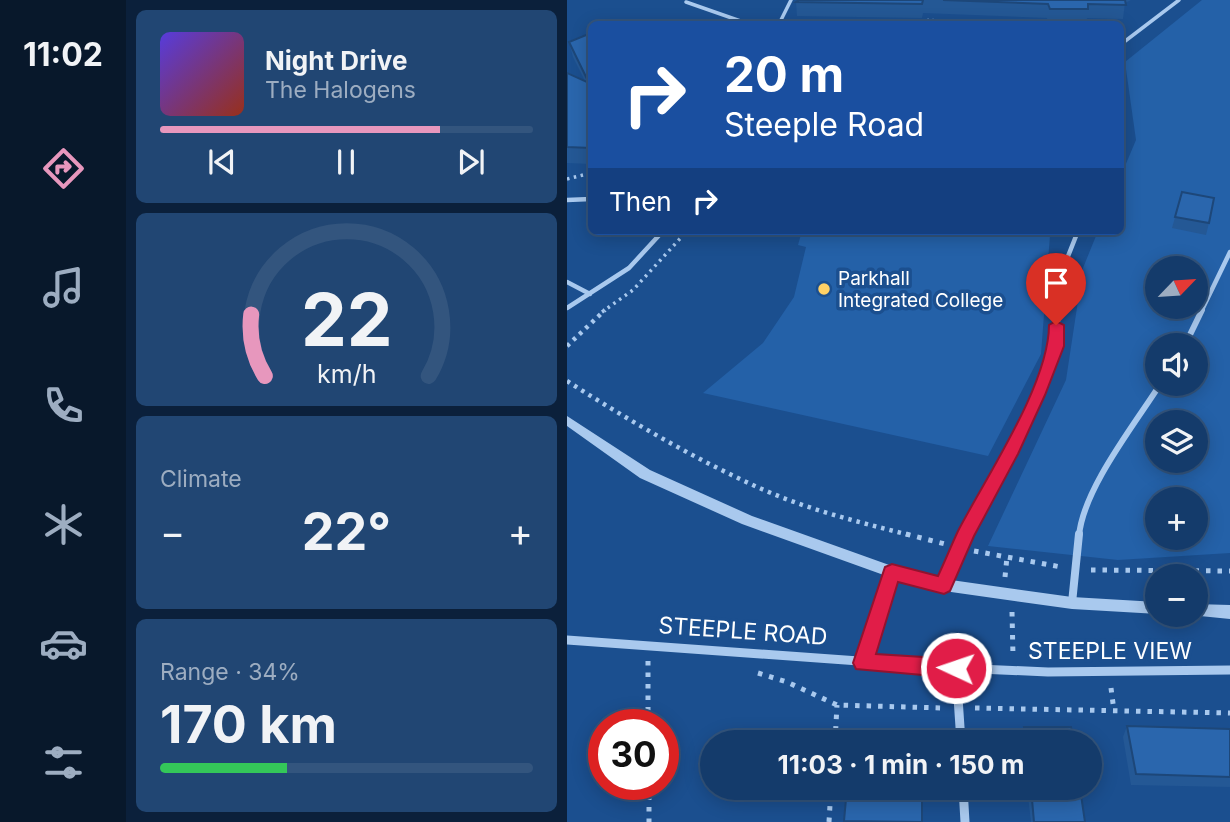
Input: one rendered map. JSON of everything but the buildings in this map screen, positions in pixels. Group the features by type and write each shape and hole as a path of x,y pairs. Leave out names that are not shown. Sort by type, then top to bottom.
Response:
{"street":[{"path":"1191,333 1230,252"},
{"path":"1072,603 1080,521 1089,497 1153,396"},
{"path":"567,419 645,474 747,520 892,572 944,586 1072,603 1145,607"},
{"path":"863,663 892,572"},
{"path":"1208,611 1230,612"},
{"name":"STEEPLE ROAD","path":"567,640 863,663"},
{"name":"STEEPLE VIEW","path":"863,663 1013,671 1230,670"},
{"path":"956,668 960,730"},
{"path":"964,800 965,822"}],"lane":[{"path":"780,21 791,0"},
{"path":"1124,39 1179,0"},
{"path":"686,2 740,21"},
{"path":"567,200 588,199"},
{"path":"567,308 629,268 659,235"},
{"path":"944,586 960,548 1010,454 1057,346 1059,279 1077,235"},
{"path":"567,282 590,294"}],"path":[{"path":"924,21 966,21"},
{"path":"567,179 588,174"},
{"path":"567,346 599,314 633,290 683,235"},
{"path":"567,381 632,422 764,490 826,513 960,548 1075,569 1230,571"},
{"path":"1012,594 1013,671"},
{"path":"648,646 648,709"},
{"path":"1108,671 1114,711"},
{"path":"836,730 838,705"},
{"path":"649,800 649,822"},
{"path":"829,822 830,800"}],"shaded area":[{"path":"1202,0 1230,0 1230,553 1118,560 988,546 1066,380 1083,268 1096,235 1124,235 1124,168 1136,140 1125,62"},
{"path":"801,235 1050,235 1041,354 988,456 703,393 763,343 794,297 806,247 798,245"}],"place":[{"name":"Parkhall Integrated College","path":"824,289"}],"route":[{"path":"956,668 863,663 892,572 944,586 965,535 1010,454 1037,395 1057,346 1056,325"}]}
